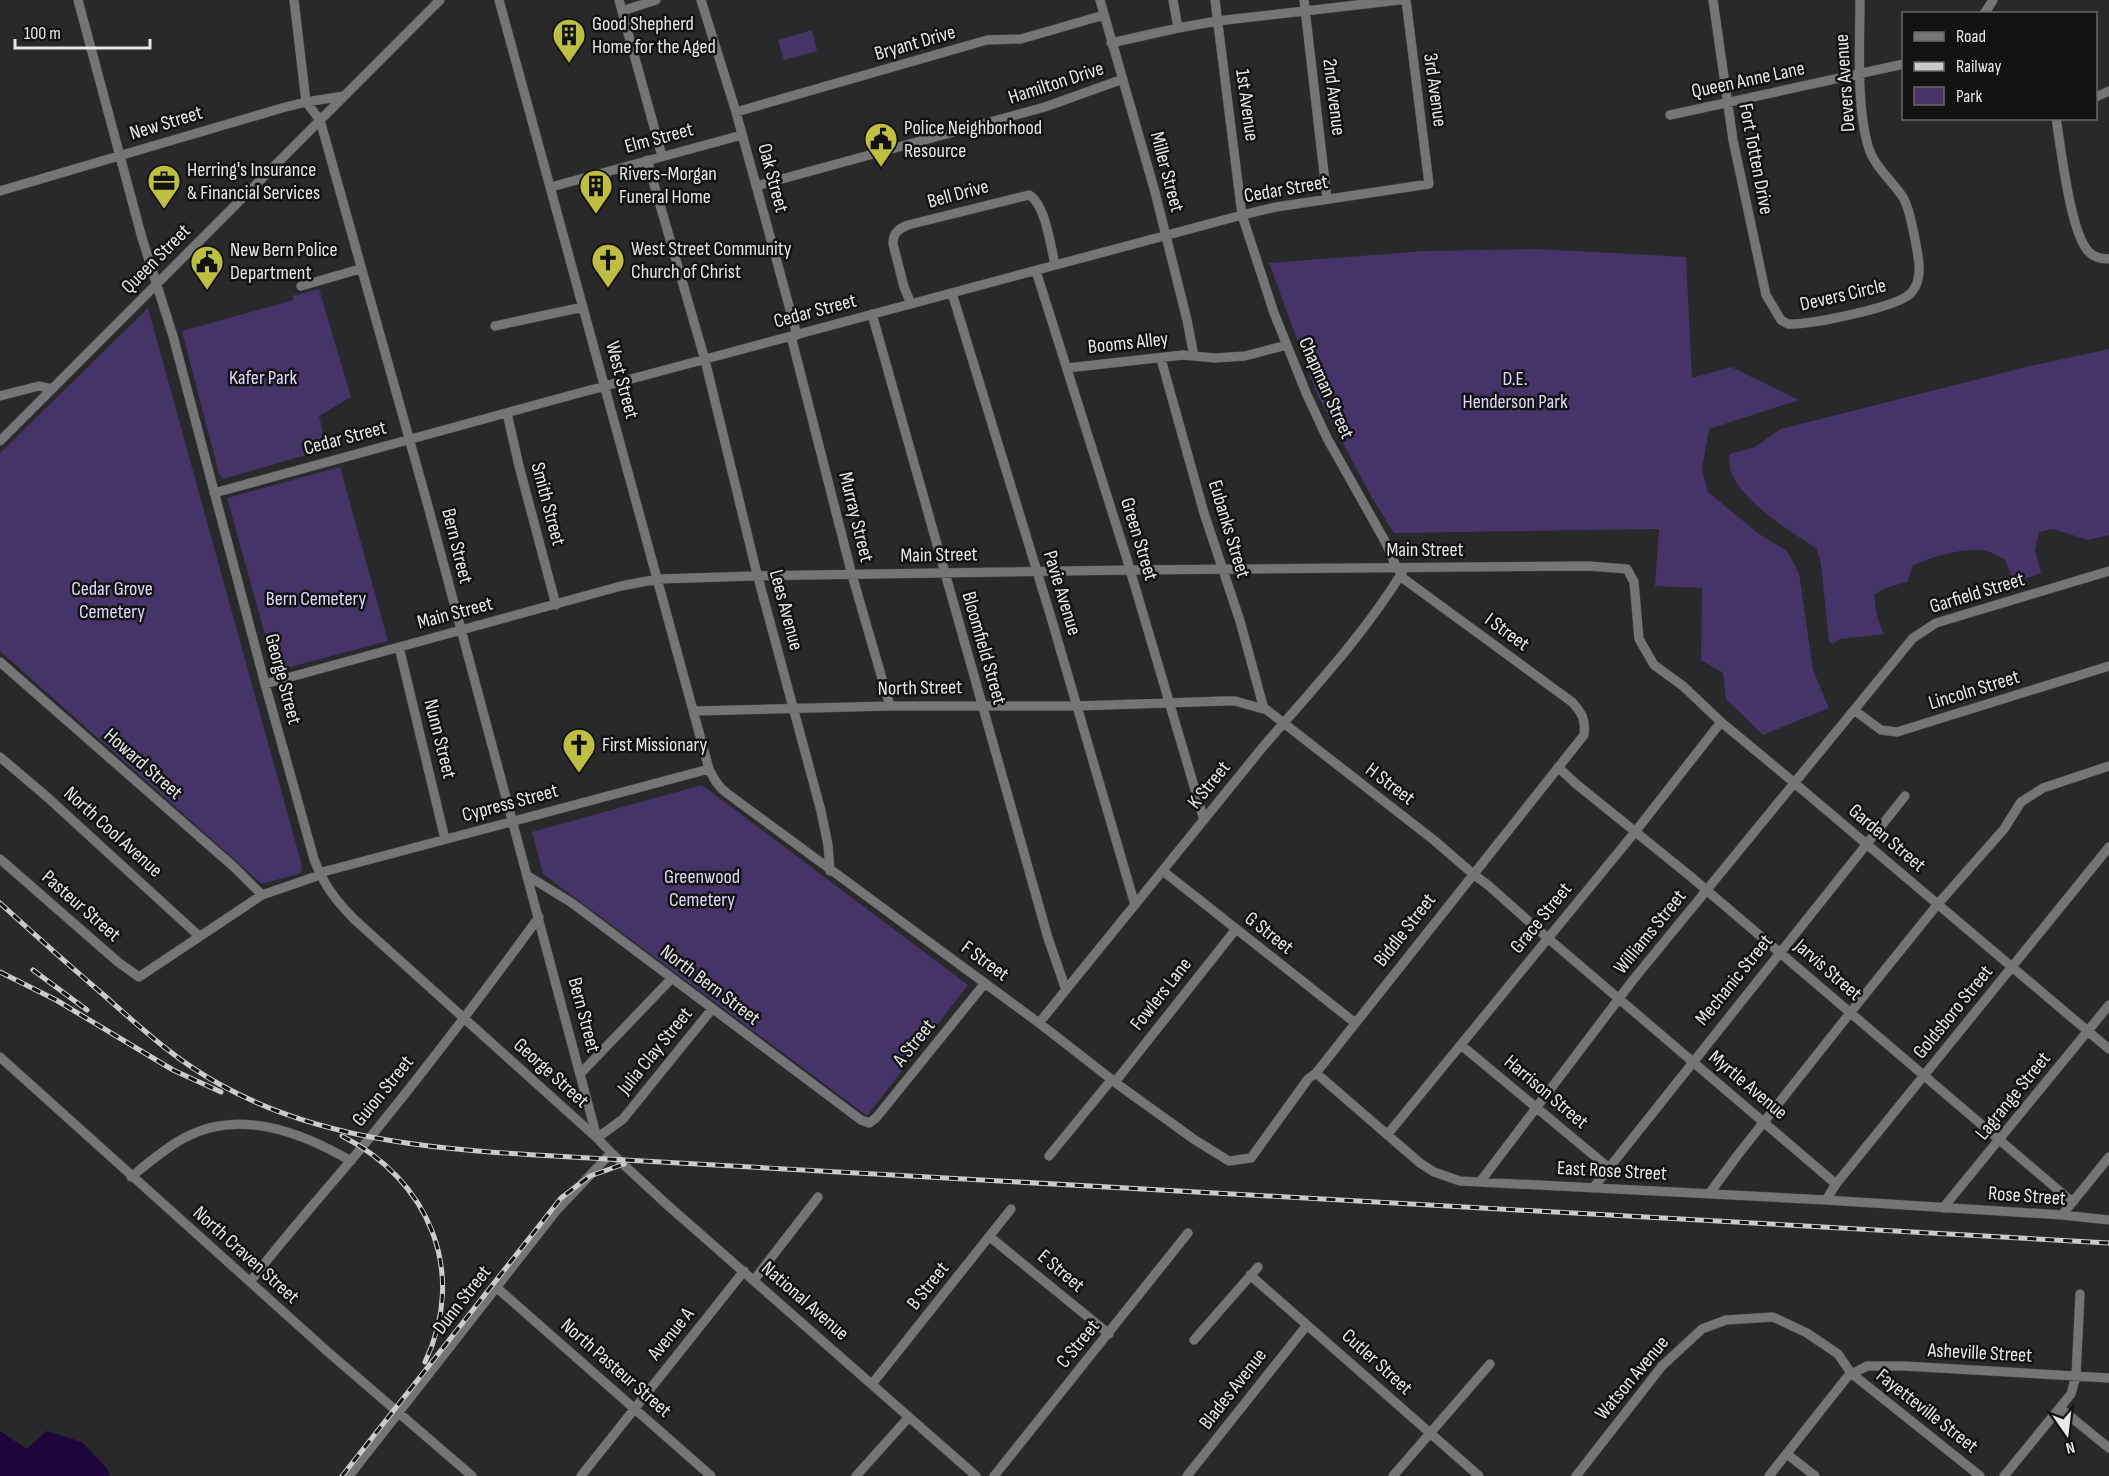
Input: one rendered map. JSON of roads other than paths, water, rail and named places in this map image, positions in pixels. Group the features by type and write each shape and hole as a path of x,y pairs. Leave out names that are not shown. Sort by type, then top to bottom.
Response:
{"street":[{"name":"George Street","path":"78,0 142,238 158,283 265,684 320,874 333,897 344,909 611,1153"},
{"path":"294,0 306,102"},
{"name":"Queen Street","path":"0,441 440,0"},
{"name":"West Street","path":"499,0 709,769"},
{"path":"619,0 662,156"},
{"path":"622,11 656,0"},
{"name":"Oak Street","path":"701,0 736,112 794,335"},
{"name":"Miller Street","path":"1100,0 1166,235 1194,356"},
{"path":"1173,0 1178,28"},
{"name":"1st Avenue","path":"1215,0 1242,215"},
{"name":"2nd Avenue","path":"1304,0 1327,199"},
{"path":"1111,43 1217,21 1400,0"},
{"name":"3rd Avenue","path":"1406,0 1429,184"},
{"name":"Fort Totten Drive","path":"1713,0 1726,102 1766,295 1781,320"},
{"name":"Devers Avenue","path":"1860,0 1862,109 1868,146 1873,159 1905,201 1910,217 1919,265 1918,278 1912,293"},
{"name":"Bryant Drive","path":"736,112 987,40 1021,39 1104,15"},
{"name":"Queen Anne Lane","path":"1670,115 1902,64"},
{"name":"Hamilton Drive","path":"756,186 1045,107 1123,79"},
{"name":"New Street","path":"0,191 306,102 344,96"},
{"name":"Bern Street","path":"306,102 320,120 528,876 597,1138"},
{"path":"2056,120 2076,227 2087,250 2097,257 2109,259"},
{"name":"Elm Street","path":"551,187 742,135"},
{"name":"Lees Avenue","path":"647,160 705,360 758,576 821,812 828,844 830,871"},
{"name":"Cedar Street","path":"214,494 409,439 1242,215 1327,199 1429,184"},
{"name":"Bell Drive","path":"911,304 904,287 893,244 896,232 908,225 1029,195 1037,200 1042,211 1055,265"},
{"name":"Chapman Street","path":"1242,215 1287,345 1327,438 1400,571"},
{"path":"301,286 360,269"},
{"name":"Green Street","path":"1036,271 1130,570 1204,819"},
{"name":"Pavie Avenue","path":"952,293 1135,905"},
{"name":"Devers Circle","path":"1781,320 1794,324 1836,318 1896,302 1912,293"},
{"path":"495,326 583,307"},
{"name":"Bloomfield Street","path":"872,314 1048,938 1066,990"},
{"name":"Murray Street","path":"794,335 852,575 890,706"},
{"name":"Booms Alley","path":"1067,368 1183,355 1215,358 1245,356 1287,345"},
{"name":"Eubanks Street","path":"1161,359 1204,513 1240,621 1264,709"},
{"path":"0,396 39,386 52,389"},
{"name":"Smith Street","path":"507,413 556,605"},
{"name":"Main Street","path":"265,684 621,586 658,579 758,576 1130,570 1400,571 1589,566 1627,569 1634,582 1639,639 1645,652"},
{"name":"K Street","path":"1039,1023 1380,606 1400,571"},
{"name":"I Street","path":"1400,571 1572,702 1580,711 1586,724"},
{"name":"Garfield Street","path":"1854,710 1899,652 1928,627 2109,571"},
{"name":"Nunn Street","path":"399,647 445,839"},
{"name":"Garden Street","path":"1645,652 1653,664 1683,686 1720,722 2109,1049"},
{"name":"Howard Street","path":"0,662 234,867 262,895"},
{"name":"Lincoln Street","path":"1854,710 1881,730 1896,732 2109,666"},
{"name":"North Street","path":"694,711 890,706 1077,706 1235,701 1264,709 1283,724"},
{"name":"Williams Street","path":"1480,1182 1618,999 1854,710"},
{"name":"Grace Street","path":"1387,1135 1635,832 1720,722"},
{"name":"H Street","path":"1283,724 1435,841 1473,874"},
{"name":"Biddle Street","path":"1251,1158 1308,1079 1316,1073 1354,1022 1584,735 1586,724"},
{"name":"North Cool Avenue","path":"0,757 199,936"},
{"name":"Jarvis Street","path":"1558,766 1575,783 1780,952 2070,1200 2074,1201"},
{"path":"1709,1194 1850,1012 2008,822 2021,802 2036,791 2109,766"},
{"name":"Cypress Street","path":"139,978 262,895 320,874 709,769"},
{"name":"F Street","path":"709,769 720,788 1039,1023 1113,1081 1220,1157 1229,1161 1251,1158"},
{"name":"Mechanic Street","path":"1593,1188 1905,796"},
{"name":"Goldsboro Street","path":"1826,1200 1836,1184 2109,847"},
{"name":"Pasteur Street","path":"0,859 139,978"},
{"name":"G Street","path":"1163,871 1354,1022"},
{"name":"Myrtle Avenue","path":"1473,874 1836,1184"},
{"name":"North Bern Street","path":"528,876 572,903 861,1120 869,1123"},
{"name":"Guion Street","path":"250,1282 351,1161 464,1019 539,917"},
{"name":"Fowlers Lane","path":"1113,1081 1236,929"},
{"path":"581,1073 672,978"},
{"name":"A Street","path":"869,1123 876,1118 985,983"},
{"name":"Lagrange Street","path":"1943,1208 2109,1005"},
{"name":"Julia Clay Street","path":"597,1138 623,1119 712,1009"},
{"name":"Harrison Street","path":"1461,1045 1609,1168"},
{"name":"North Craven Street","path":"0,1058 131,1177 472,1476"},
{"name":"East Rose Street","path":"1316,1073 1420,1163 1434,1172 1460,1181 1943,1208"},
{"path":"1049,1156 1113,1081"},
{"path":"131,1177 185,1137 211,1128 236,1124 270,1127 304,1139 351,1161"},
{"name":"National Avenue","path":"611,1153 976,1476"},
{"name":"Dunn Street","path":"349,1476 556,1211 611,1153"},
{"path":"2062,1215 2109,1157"},
{"path":"754,1280 818,1197"},
{"name":"Rose Street","path":"1943,1208 2109,1220"},
{"name":"B Street","path":"872,1384 1011,1209"},
{"name":"C Street","path":"994,1476 1188,1233"},
{"name":"E Street","path":"990,1237 1109,1334"},
{"path":"1194,1340 1258,1267"},
{"name":"Avenue A","path":"581,1476 744,1271"},
{"name":"Cutler Street","path":"1250,1275 1479,1476"},
{"name":"North Pasteur Street","path":"496,1287 711,1476"},
{"path":"2004,1476 2071,1394 2076,1376 2080,1294"},
{"name":"Watson Avenue","path":"1576,1476 1662,1366 1702,1329 1726,1320 1773,1317 1807,1333 1838,1354 1851,1373"},
{"name":"Blades Avenue","path":"1187,1476 1307,1325"},
{"path":"1393,1476 1490,1364"},
{"name":"Asheville Street","path":"1851,1373 1867,1366 1904,1366 2109,1378"},
{"path":"1769,1476 1851,1373"},
{"name":"Fayetteville Street","path":"1851,1373 1980,1476"},
{"path":"2061,1409 2109,1448"},
{"path":"856,1476 909,1417"},
{"path":"1787,1454 1815,1476"}],"railway":[{"path":"0,903 147,1033 205,1076 266,1107 312,1123 360,1135 409,1143 558,1156 2109,1243"},
{"path":"33,970 87,1010"},
{"path":"0,972 56,1000 173,1070 221,1092"},
{"path":"342,1136 372,1155 398,1177 418,1203 432,1232 441,1263 442,1295 437,1328 425,1362"},
{"path":"342,1476 561,1198 590,1176 624,1164"}],"place":[{"name":"Good Shepherd Home for the Aged","path":"569,64"},
{"name":"Police Neighborhood Resource","path":"881,168"},
{"name":"Herring's Insurance & Financial Services","path":"164,210"},
{"name":"Rivers-Morgan Funeral Home","path":"596,215"},
{"name":"West Street Community Church of Christ","path":"608,289"},
{"name":"New Bern Police Department","path":"207,291"},
{"name":"First Missionary","path":"579,774"}],"park label":[{"name":"Kafer Park","path":"263,378"},
{"name":"D.E. Henderson Park","path":"1515,390"},
{"name":"Bern Cemetery","path":"316,599"},
{"name":"Cedar Grove Cemetery","path":"112,600"},
{"name":"Greenwood Cemetery","path":"702,888"}]}
